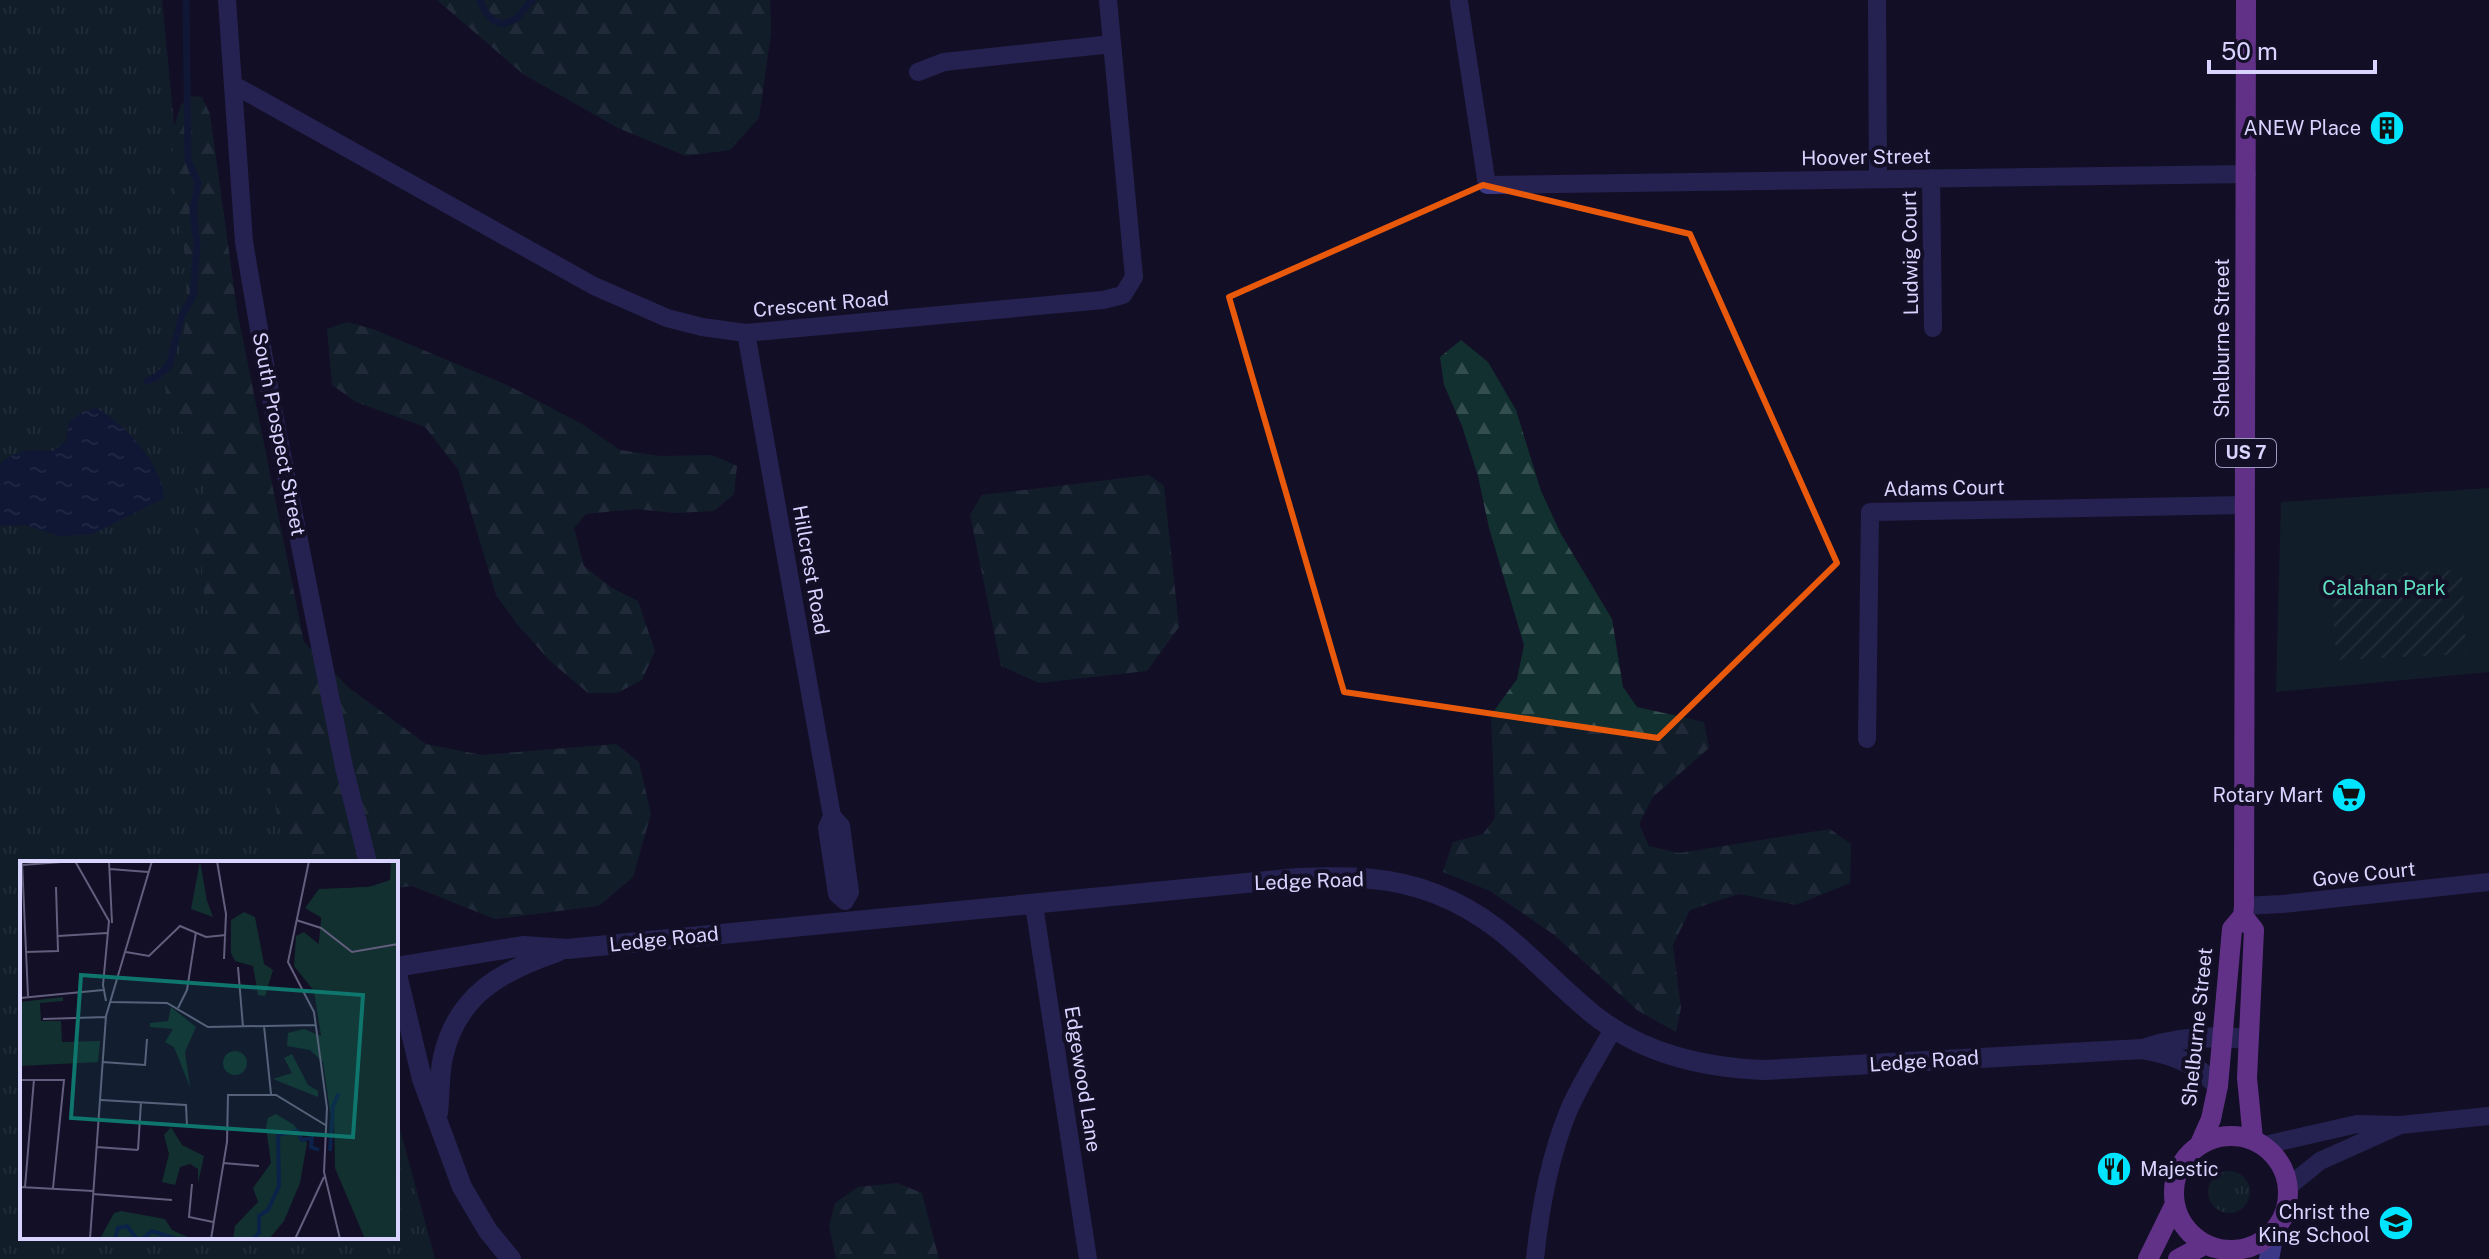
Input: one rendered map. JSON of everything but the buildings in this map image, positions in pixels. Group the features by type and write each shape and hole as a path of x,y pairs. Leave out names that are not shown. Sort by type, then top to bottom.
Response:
{"main road":[{"name":"Shelburne Street","path":"2246,0 2244,911 2254,930 2247,1078 2259,1142 2282,1164 2288,1187"},
{"name":"Shelburne Street","path":"2148,1259 2175,1204 2175,1177 2180,1164 2199,1146 2211,1119 2218,1086 2232,929 2244,911"},
{"path":"2199,1146 2224,1136 2259,1142"},
{"path":"2269,1259 2274,1233 2287,1206 2288,1187"},
{"path":"2175,1204 2185,1226 2194,1236 2221,1251"},
{"path":"2178,1259 2251,1247 2274,1233"}],"street":[{"name":"South Prospect Street","path":"227,0 244,242 271,399 344,767 368,861"},
{"name":"Crescent Road","path":"234,85 594,286 667,318 702,327 746,333 1103,300 1123,295 1134,277 1108,0"},
{"path":"1877,0 1878,178"},
{"name":"Hoover Street","path":"1459,2 1487,185 2247,174"},
{"path":"918,72 944,62 1112,44"},
{"name":"Ludwig Court","path":"1931,178 1933,328"},
{"name":"Hillcrest Road","path":"746,333 832,816 841,826 850,892 846,911"},
{"name":"Adams Court","path":"1867,739 1870,512 2246,505"},
{"name":"Ledge Road","path":"438,1117 443,1056 461,1013 490,981 528,962 567,949 846,911 1034,905 1298,878 1341,877 1392,881 1437,894 1482,917 1514,940 1613,1029 1684,1060 1741,1069 1794,1069 2142,1049 2185,1060 2218,1086"},
{"name":"Gove Court","path":"2244,911 2282,904 2489,882"},
{"name":"Edgewood Lane","path":"1034,905 1088,1259"},
{"name":"Ledge Road","path":"398,969 523,946 567,949"},
{"path":"398,977 422,1079 462,1187 488,1231 511,1259"},
{"path":"1535,1259 1543,1196 1555,1147 1577,1093 1613,1029"},
{"name":"Ledge Road","path":"2142,1049 2170,1040 2221,1036 2247,1039"},
{"path":"2259,1142 2357,1124 2400,1125 2489,1116"},
{"path":"2288,1187 2320,1161 2400,1125"}],"highlighted area":[{"path":"1483,185 1690,234 1837,563 1658,738 1344,692 1229,297"}],"green space":[{"path":"0,0 162,0 178,164 329,861 20,861 20,1239 398,1239 398,1121 435,1259 0,1259"},
{"path":"437,0 770,0 771,33 759,118 730,150 686,156 618,128 523,74"},
{"path":"190,96 202,97 210,114 237,310 304,642 349,688 426,744 482,755 616,744 639,762 651,814 633,877 599,906 495,919 412,886 398,888 398,861 292,861 283,844 270,778 273,741 227,668 205,604 200,545 204,478 191,447 169,411 165,387 181,347 187,314 186,263 174,179 172,133 181,105"},
{"path":"347,322 373,329 507,385 582,424 620,450 660,456 712,455 737,466 734,494 714,511 675,513 635,509 586,514 574,528 584,566 612,588 638,601 655,651 642,680 617,693 588,693 550,661 518,625 496,595 458,469 425,427 356,402 332,385 327,329"},
{"path":"1461,340 1488,362 1516,410 1541,491 1561,534 1612,619 1623,687 1637,707 1704,722 1709,748 1653,797 1639,824 1649,846 1679,853 1830,829 1851,844 1850,883 1796,905 1739,894 1690,910 1673,945 1681,1008 1676,1032 1637,1010 1553,934 1490,891 1443,872 1453,842 1483,834 1495,818 1491,715 1517,679 1524,645 1489,528 1478,476 1462,426 1444,385 1440,357"},
{"path":"1149,475 1164,486 1179,627 1147,671 1039,683 1001,666 970,515 982,495"},
{"name":"Calahan Park","path":"2489,488 2489,672 2276,692 2281,502"},
{"path":"2462,570 2466,654 2336,660 2332,576"},
{"path":"2229,1171 2244,1177 2250,1192 2244,1207 2229,1213 2214,1207 2208,1192 2214,1177"},
{"path":"897,1183 922,1193 939,1259 836,1259 829,1226 835,1203 858,1187"}],"water":[{"path":"96,408 119,424 140,446 157,472 164,498 93,534 60,536 25,525 0,526 0,464 18,453 53,451 66,441 69,422 82,412"}],"waterway":[{"path":"147,381 169,366 182,315 193,296 197,244 193,210 198,183 188,160 186,0"},
{"path":"480,0 488,16 503,24 516,19 532,0"}],"place":[{"name":"ANEW Place","path":"2387,128"},
{"name":"Rotary Mart","path":"2349,795"},
{"name":"Majestic","path":"2114,1169"},
{"name":"Christ the King School","path":"2396,1223"}]}
